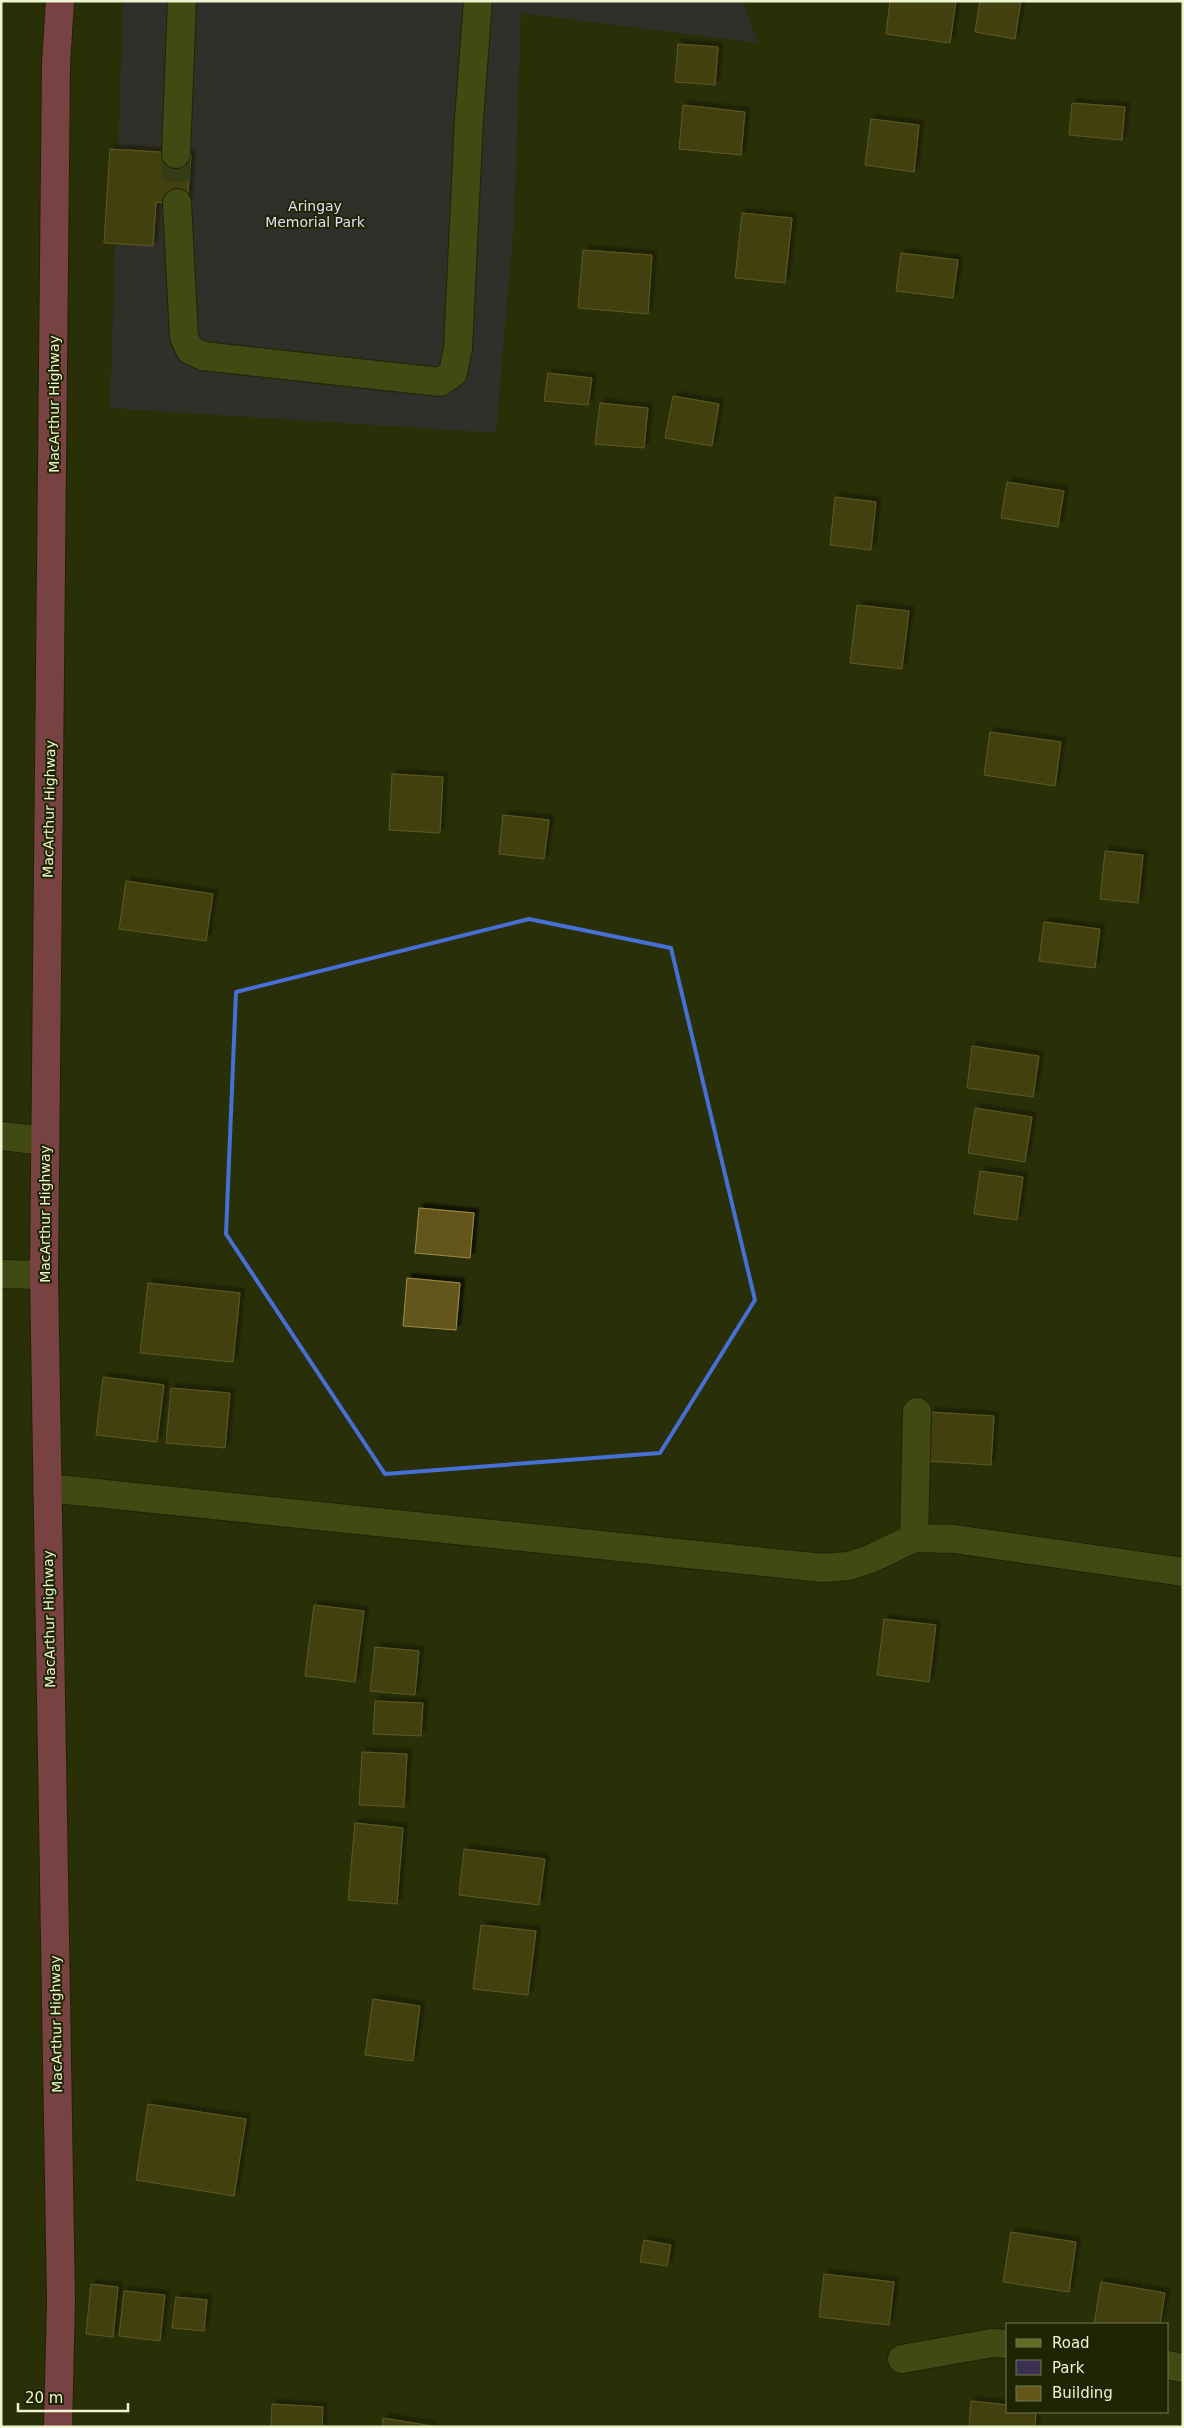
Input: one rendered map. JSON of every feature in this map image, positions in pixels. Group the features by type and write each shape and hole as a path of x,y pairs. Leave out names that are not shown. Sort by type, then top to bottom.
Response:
{"highway":[{"name":"MacArthur Highway","path":"58,2427 61,2301 44,1275 56,64 60,1"}],"street":[{"path":"176,154 182,1"},
{"path":"177,203 184,337 190,350 203,356 440,382 453,373 458,348 468,119 478,1"},
{"path":"1,1136 45,1141"},
{"path":"1,1274 44,1275"},
{"path":"914,1538 917,1412"},
{"path":"47,1488 823,1568 848,1566 914,1538 954,1539 1183,1572"},
{"path":"902,2358 992,2342 1006,2344"},
{"path":"1169,2365 1183,2368"}],"highlighted area":[{"path":"529,919 671,948 755,1300 660,1453 385,1474 226,1234 236,992"}],"green space":[{"name":"Aringay Memorial Park","path":"123,1 742,1 758,43 521,13 514,222 496,433 110,408"}],"building":[{"path":"890,1 956,1 950,43 886,34"},
{"path":"980,1 1021,1 1015,39 975,32"},
{"path":"678,44 718,47 715,85 675,82"},
{"path":"1072,103 1125,107 1122,140 1069,135"},
{"path":"683,105 745,112 741,155 679,149"},
{"path":"871,119 919,125 914,172 865,165"},
{"path":"110,149 191,154 187,204 156,202 153,246 104,243"},
{"path":"742,213 792,218 785,283 735,278"},
{"path":"583,250 652,255 648,314 578,308"},
{"path":"901,253 958,260 953,298 896,291"},
{"path":"548,373 592,378 588,405 544,401"},
{"path":"673,396 719,404 712,446 665,438"},
{"path":"600,403 648,408 644,448 595,444"},
{"path":"1007,482 1064,491 1058,527 1001,518"},
{"path":"835,497 876,502 871,550 830,545"},
{"path":"857,605 909,611 902,669 850,663"},
{"path":"990,732 1061,742 1055,786 984,775"},
{"path":"392,774 443,777 440,833 389,830"},
{"path":"503,815 549,820 544,859 499,854"},
{"path":"1105,851 1143,855 1138,903 1100,899"},
{"path":"126,881 213,894 206,941 119,929"},
{"path":"1044,922 1100,929 1095,968 1039,961"},
{"path":"972,1046 1039,1056 1033,1097 967,1088"},
{"path":"975,1108 1032,1117 1025,1162 968,1153"},
{"path":"980,1171 1023,1177 1017,1220 974,1214"},
{"path":"419,1208 474,1213 470,1258 415,1253"},
{"path":"407,1278 460,1283 456,1330 403,1326"},
{"path":"148,1283 240,1293 233,1362 140,1353"},
{"path":"103,1377 164,1385 157,1442 96,1435"},
{"path":"171,1388 230,1393 225,1448 166,1443"},
{"path":"930,1412 994,1416 991,1465 927,1461"},
{"path":"314,1605 364,1611 355,1682 305,1676"},
{"path":"884,1619 936,1625 929,1682 877,1675"},
{"path":"375,1647 419,1651 415,1695 370,1691"},
{"path":"375,1701 423,1703 421,1736 373,1734"},
{"path":"362,1752 407,1754 404,1807 359,1805"},
{"path":"355,1823 403,1828 397,1904 348,1900"},
{"path":"464,1849 545,1859 539,1905 459,1895"},
{"path":"481,1925 536,1931 528,1995 473,1989"},
{"path":"373,1999 420,2006 413,2061 365,2055"},
{"path":"148,2104 246,2119 234,2196 136,2180"},
{"path":"1011,2232 1076,2242 1069,2292 1003,2282"},
{"path":"644,2240 671,2245 667,2266 640,2262"},
{"path":"824,2274 894,2282 889,2325 819,2317"},
{"path":"1101,2282 1165,2293 1160,2323 1094,2323"},
{"path":"91,2284 118,2287 113,2337 86,2334"},
{"path":"124,2291 165,2295 160,2341 119,2336"},
{"path":"176,2297 207,2300 204,2331 172,2328"},
{"path":"971,2401 1006,2405 1006,2413 1036,2413 1035,2427 969,2427"},
{"path":"272,2404 323,2407 322,2427 271,2427"},
{"path":"383,2418 432,2426 432,2427 382,2427"}],"tunnel":[{"path":"176,154 177,203"}]}
